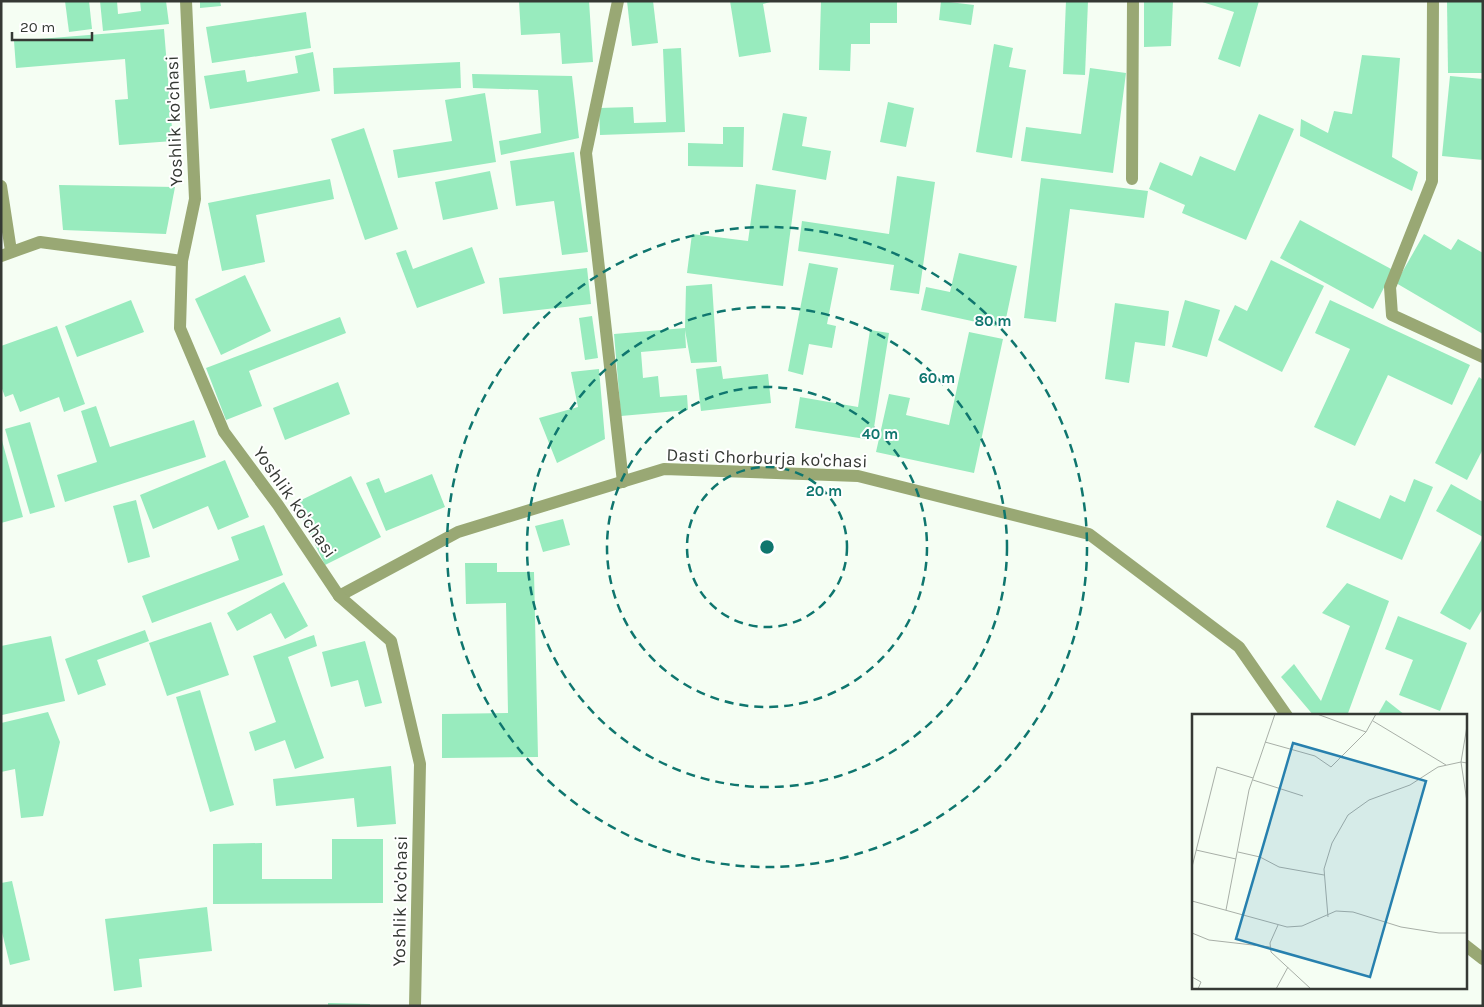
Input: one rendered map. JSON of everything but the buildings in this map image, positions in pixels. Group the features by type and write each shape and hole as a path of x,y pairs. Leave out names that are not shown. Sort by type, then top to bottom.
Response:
{"street":[{"name":"Yoshlik ko'chasi","path":"186,1 195,199 182,261 180,328 224,432 278,505 339,596 391,641 420,764 415,1006"},
{"path":"618,1 586,153 623,482"},
{"path":"1132,179 1133,1"},
{"path":"1434,1 1432,181 1390,287 1392,315 1483,357"},
{"path":"1,186 6,254 40,242 182,261"},
{"name":"Dasti Chorburja ko'chasi","path":"339,596 458,532 664,469 858,476 1089,534 1239,647 1286,714"},
{"path":"1466,946 1483,959"}]}
